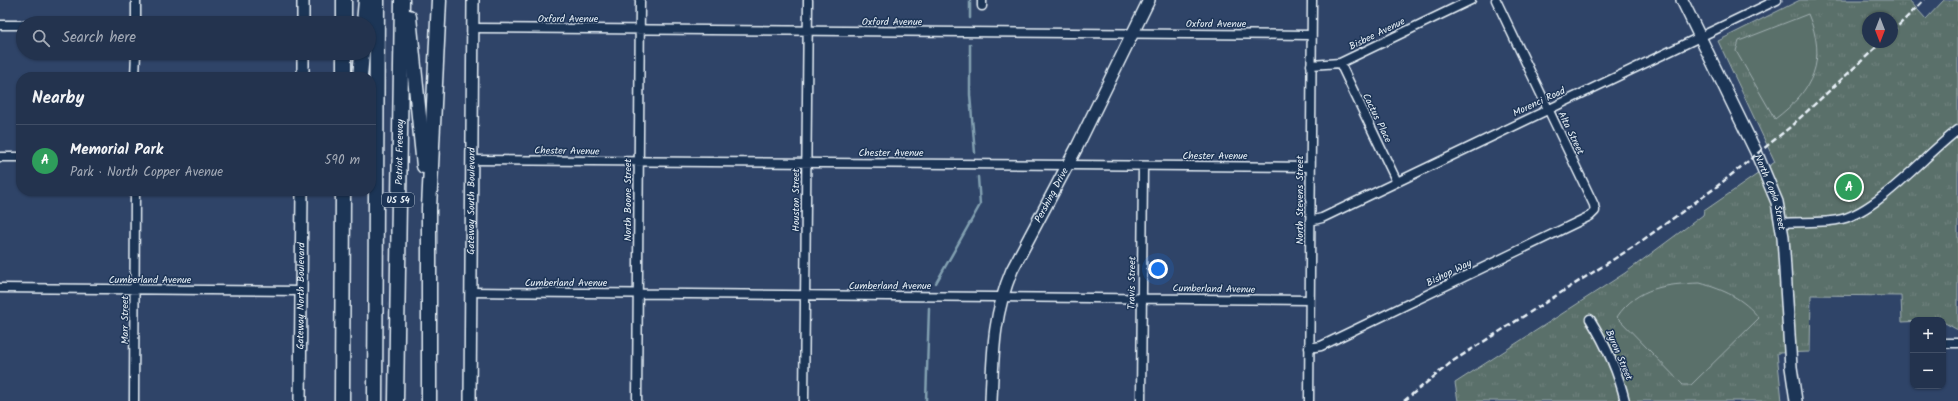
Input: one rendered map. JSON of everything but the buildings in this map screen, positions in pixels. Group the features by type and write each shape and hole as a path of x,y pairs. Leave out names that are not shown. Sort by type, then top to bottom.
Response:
{"highway":[{"path":"344,0 344,16"},
{"path":"365,16 366,0"},
{"name":"US 54","path":"375,401 377,0"},
{"name":"Patriot Freeway","path":"396,401 402,0"},
{"path":"405,0 408,8 430,208"},
{"path":"433,0 433,112"},
{"path":"429,401 430,208 439,0"},
{"path":"344,60 344,72"},
{"path":"360,72 361,60"},
{"path":"342,401 343,196"},
{"path":"342,222 349,210 350,196"}],"main road":[{"path":"303,0 303,16"},
{"name":"Gateway South Boulevard","path":"470,401 473,0"},
{"name":"Pershing Drive","path":"991,401 994,330 1001,297 1012,270 1068,165 1149,0"},
{"name":"North Copia Street","path":"1682,0 1771,184 1777,202 1781,223 1791,367 1796,401"},
{"path":"303,60 303,72"},
{"name":"Gateway North Boulevard","path":"300,401 302,196"}],"street":[{"path":"136,0 136,16"},
{"name":"North Boone Street","path":"637,401 640,0"},
{"name":"Houston Street","path":"804,401 808,0"},
{"name":"North Stevens Street","path":"1309,401 1312,0"},
{"name":"Bisbee Avenue","path":"1311,65 1340,63 1471,0"},
{"name":"Alta Street","path":"1496,0 1578,170 1594,205 1595,211"},
{"name":"Morenci Road","path":"1310,221 1322,218 1777,0"},
{"path":"0,25 16,25"},
{"name":"Oxford Avenue","path":"473,28 1311,35"},
{"path":"135,72 136,60"},
{"name":"Cactus Place","path":"1340,63 1397,182"},
{"path":"1781,223 1832,221 1848,217 1872,203 1958,130"},
{"path":"0,157 16,157"},
{"name":"Chester Avenue","path":"471,160 1310,167"},
{"name":"Travis Street","path":"1141,401 1143,166"},
{"name":"Marr Street","path":"134,401 135,196"},
{"name":"Bishop Way","path":"1309,348 1321,346 1590,216 1595,211"},
{"name":"Cumberland Avenue","path":"0,288 301,291"},
{"name":"Cumberland Avenue","path":"470,292 1309,300"},
{"name":"Byron Street","path":"1590,319 1602,339 1614,366 1625,401"},
{"path":"1946,343 1958,343"}],"green space":[{"path":"1800,0 1909,0 1926,19 1944,0 1958,0 1958,330 1946,324 1946,317 1910,317 1910,322 1902,322 1901,296 1811,295 1810,352 1777,353 1782,401 1458,401 1455,383 1625,273 1703,215 1704,211 1775,162 1718,41"},
{"path":"1808,14 1817,46 1813,73 1799,97 1775,119 1736,51 1739,41"},
{"path":"1700,283 1725,292 1740,300 1759,318 1691,385 1683,385 1617,317 1625,307 1643,293 1665,286"}],"waterway":[{"path":"970,0 970,18"},
{"path":"970,44 970,95 975,153"},
{"path":"936,283 980,205 978,177"},
{"path":"926,401 929,308"}],"railway":[{"path":"1898,26 1924,0"},
{"path":"1404,401 1453,361 1633,247 1715,188 1789,128 1876,48"}],"place":[{"name":"Memorial Park","path":"1849,187"}]}
